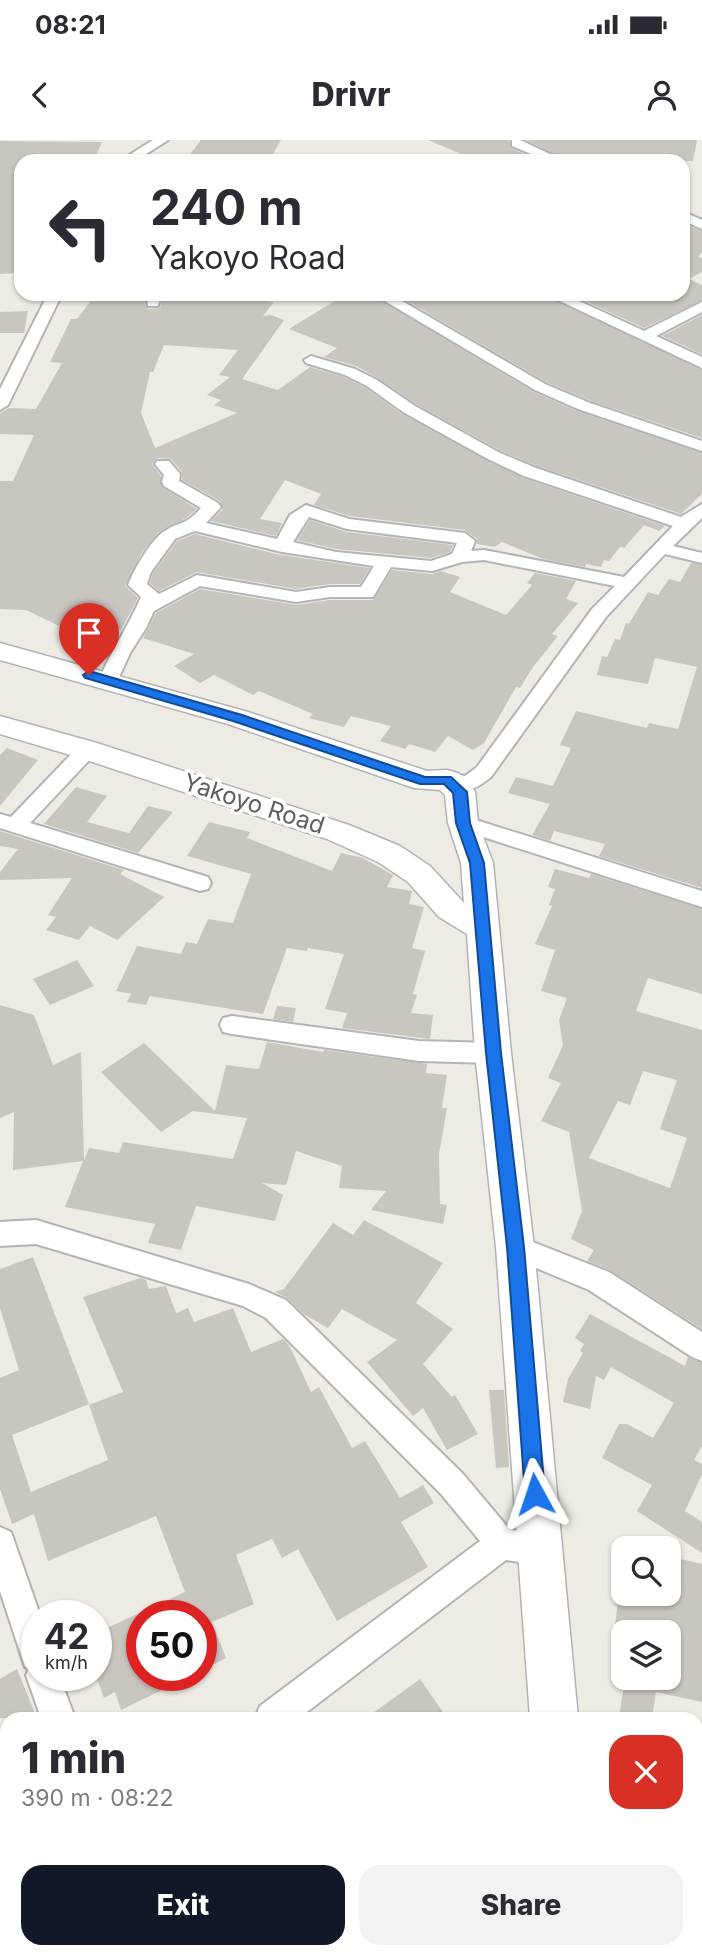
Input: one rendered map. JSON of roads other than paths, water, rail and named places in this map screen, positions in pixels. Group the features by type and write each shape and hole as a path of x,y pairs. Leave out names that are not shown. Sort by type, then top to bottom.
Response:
{"main road":[{"path":"0,651 250,722 425,781 447,780 460,792 463,823 477,863 515,1247 521,1546 553,1712"},
{"name":"Yakoyo Road","path":"0,726 87,750 338,832 389,854 419,874 450,909 483,929"}],"street":[{"path":"130,154 162,140"},
{"path":"516,143 542,154"},
{"path":"0,405 52,301"},
{"path":"392,301 540,387 584,407 702,446"},
{"path":"568,301 702,363"},
{"path":"645,336 702,306"},
{"path":"310,360 349,372 372,383 439,427 494,456 684,524"},
{"path":"109,680 120,653 137,628 151,596 137,584 142,572 169,536 194,526 212,507 185,494 170,482 172,474 163,464"},
{"path":"447,780 469,783 484,772 599,613 684,524 702,509"},
{"path":"282,547 296,519 306,510 346,524 459,537 466,541 460,557"},
{"path":"194,526 337,557 432,566 460,557 484,555 628,583"},
{"path":"662,548 702,558"},
{"path":"144,610 197,580 296,597 330,592 367,593 386,561"},
{"path":"7,824 87,750"},
{"path":"463,823 702,899"},
{"path":"7,824 200,883"},
{"path":"232,1025 419,1051 494,1053"},
{"path":"0,1234 36,1232 249,1296 276,1309 452,1485 521,1546 281,1712"},
{"path":"515,1247 599,1281 702,1349"},
{"path":"0,1543 21,1607"},
{"path":"49,1691 56,1712"}]}
